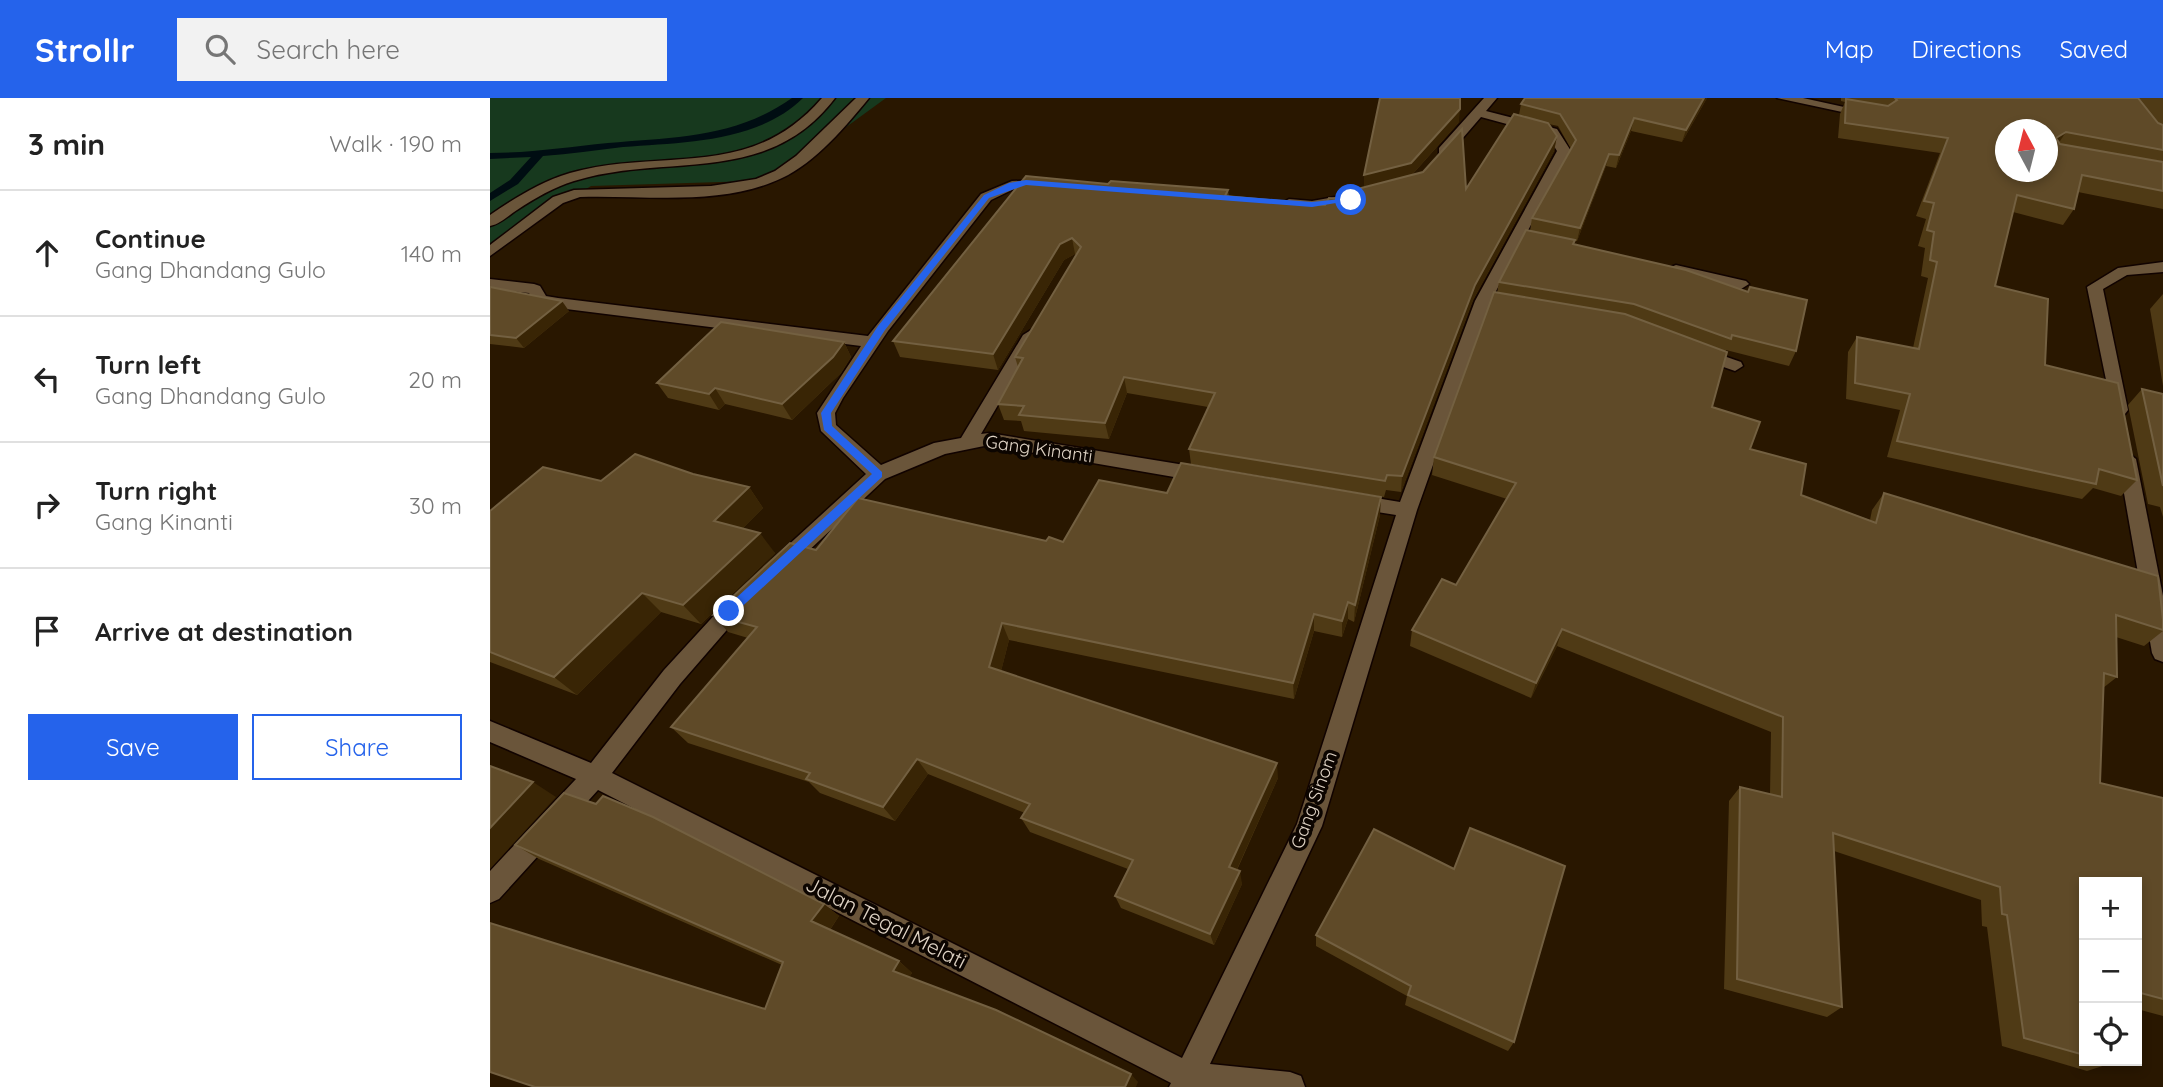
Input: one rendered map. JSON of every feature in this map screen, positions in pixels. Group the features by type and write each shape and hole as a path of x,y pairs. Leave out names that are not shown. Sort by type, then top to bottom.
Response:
{"street":[{"path":"490,222 543,188 574,176 608,169 718,159 773,145 801,126 829,98"},
{"path":"490,252 558,201 579,193 729,188 767,181 783,173 863,98"},
{"path":"1434,162 1491,98"},
{"path":"1783,98 1882,114"},
{"name":"Gang Sinom","path":"1186,1082 1309,826 1407,510 1517,236 1564,151 1552,132 1478,113"},
{"path":"878,474 827,427 826,413 872,342 986,197 1012,185 1026,183 1067,186"},
{"path":"1271,202 1312,205 1396,189"},
{"path":"1517,236 1543,242"},
{"path":"1662,267 1741,284"},
{"path":"2163,267 2123,271 2095,287 2163,653"},
{"path":"490,284 534,289 541,300 558,303 872,342"},
{"path":"968,441 1039,321"},
{"path":"1686,347 1735,366"},
{"name":"Gang Kinanti","path":"769,575 878,474 942,448 968,441 989,439 1218,478"},
{"path":"1326,496 1407,510"},
{"path":"490,890 595,776 672,677 749,593"},
{"name":"Jalan Tegal Melati","path":"490,731 595,776 1186,1082 1290,1087"}],"green space":[{"path":"490,98 886,98 783,173 753,181 591,186 532,222 490,256"}],"building":[{"path":"1380,98 1460,98 1460,109 1411,163 1364,175"},
{"path":"1525,98 1704,98 1686,130 1634,118 1619,155 1609,154 1580,228 1532,218 1576,140 1560,114 1521,104"},
{"path":"1895,98 2138,98 2158,123 2163,125 2163,150 2066,132 2058,137 2058,119 1995,119 1995,182 2058,182 2058,141 2060,144 2163,162 2163,191 2082,175 2074,209 2017,195 1995,286 2048,299 2045,365 2118,383 2137,480 2099,469 2096,484 1897,441 1910,394 1855,383 1857,337 1919,349 1937,262 1930,260 1934,232 1927,230 1934,203 1924,201 1948,138 1845,123 1846,99 1888,106 1897,100"},
{"path":"1514,114 1548,123 1557,136 1475,285 1402,476 1387,475 1385,481 1189,449 1215,393 1124,377 1105,423 1019,415 1024,406 998,404 1023,358 1015,357 1081,247 1072,238 1060,244 993,354 893,341 1026,176 1108,184 1111,181 1228,190 1225,196 1325,205 1329,198 1359,201 1361,188 1423,172 1462,129 1466,189"},
{"path":"1526,230 1575,240 1573,244 1686,270 1748,292 1750,287 1807,300 1796,351 1732,335 1731,339 1634,304 1499,282"},
{"path":"490,287 562,301 516,338 490,335"},
{"path":"1494,292 1625,314 1727,352 1712,407 1760,422 1750,449 1806,464 1801,495 1876,523 1884,493 2158,576 2163,630 2116,615 2117,677 2104,673 2100,783 2163,798 2163,999 2142,993 2142,877 2079,877 2079,1054 2024,1038 2007,915 2002,914 2000,887 1833,833 1842,1007 1737,979 1740,787 1782,797 1783,717 1562,629 1536,683 1412,630 1442,579 1456,585 1516,483 1434,457"},
{"path":"721,322 844,342 833,357 782,404 715,388 709,394 657,383"},
{"path":"2142,389 2163,394 2163,486"},
{"path":"635,454 693,474 749,487 714,521 760,533 683,605 642,593 554,677 490,652 490,511 543,467 601,481"},
{"path":"1181,463 1381,497 1355,605 1348,602 1342,621 1314,614 1293,683 1002,623 989,667 1277,763 1229,867 1240,871 1210,934 1115,896 1133,860 1021,818 1030,804 917,759 883,807 806,779 810,773 671,727 757,627 713,615 790,543 816,550 858,498 1046,541 1049,537 1063,542 1099,480 1167,493"},
{"path":"490,766 533,782 490,828"},
{"path":"564,793 596,804 603,796 653,817 824,904 811,921 899,961 893,971 996,1010 1131,1074 1125,1087 535,1087 490,1072 490,923 765,1009 783,962 515,845"},
{"path":"1470,828 1565,866 1514,1042 1408,995 1411,986 1316,935 1374,829 1454,869"}],"waterway":[{"path":"490,156 703,137 753,124 798,98"},
{"path":"490,198 514,182 538,156"}],"route":[{"path":"729,611 878,474 827,427 826,413 881,328 986,197 1012,185 1026,183 1312,205 1351,200"}]}
